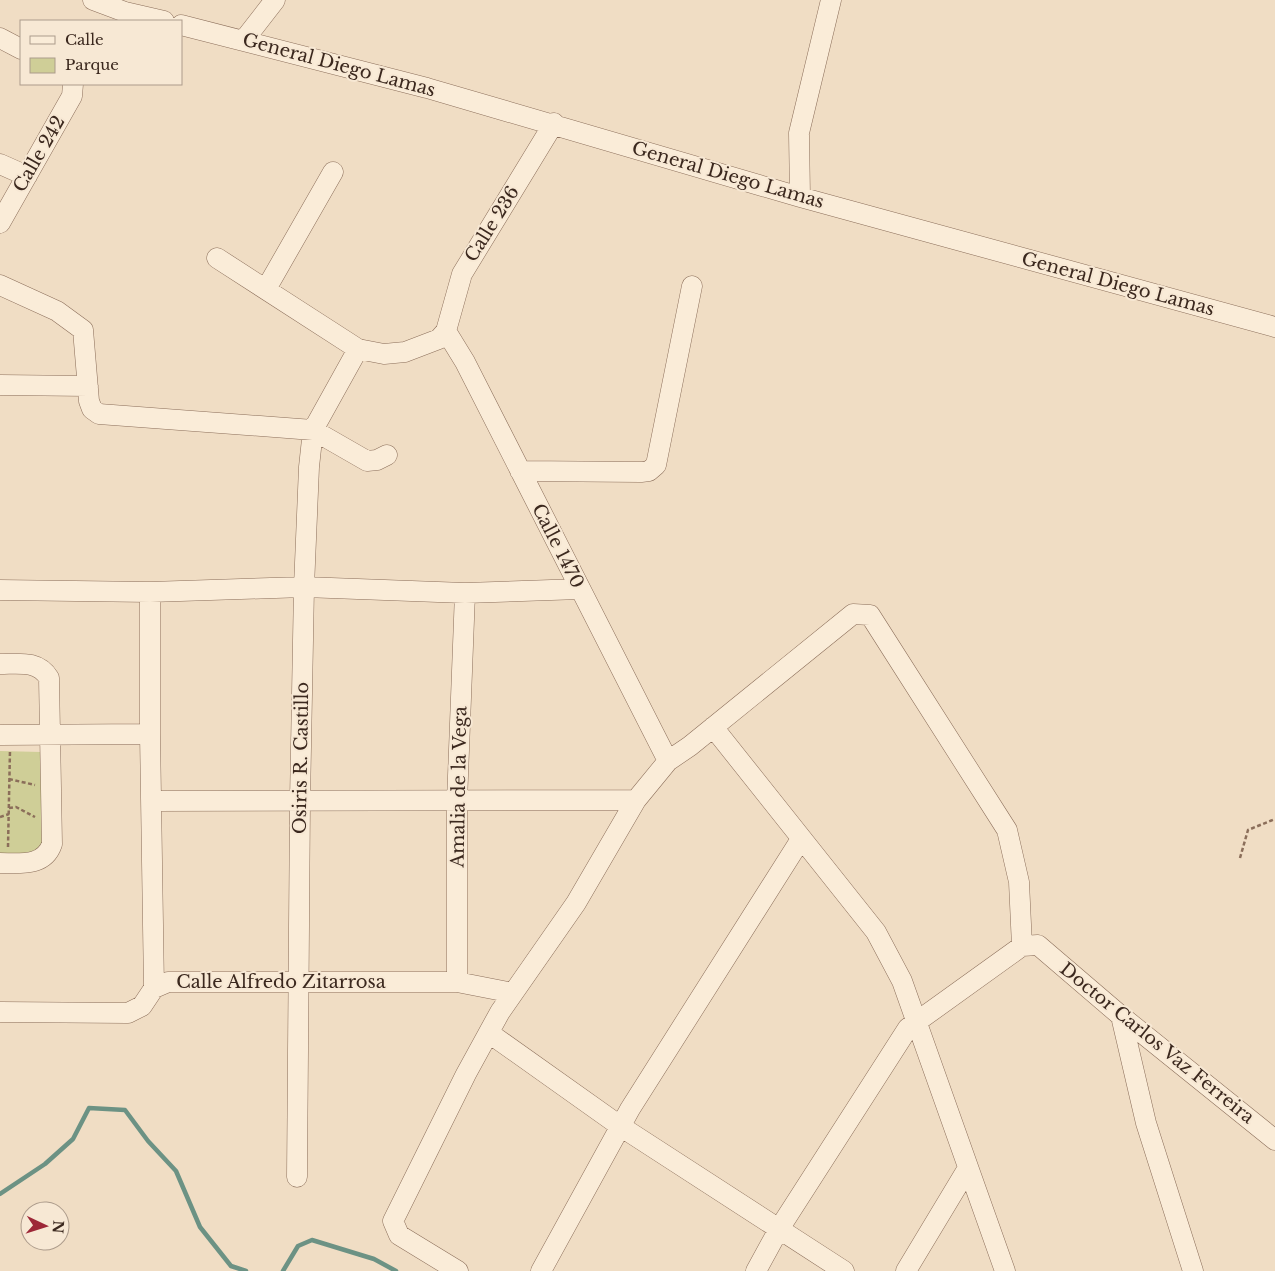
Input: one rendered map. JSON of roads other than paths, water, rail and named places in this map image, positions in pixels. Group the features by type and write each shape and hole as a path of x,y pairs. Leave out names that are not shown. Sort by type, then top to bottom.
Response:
{"street":[{"path":"93,0 125,12 160,20"},
{"path":"244,40 274,0"},
{"path":"800,197 799,133 831,0"},
{"name":"General Diego Lamas","path":"182,25 554,123 800,197 1274,324"},
{"path":"0,38 20,48"},
{"name":"Calle 242","path":"0,223 72,96 73,85"},
{"name":"Calle 236","path":"446,331 462,274 554,123"},
{"path":"0,164 27,176"},
{"path":"266,289 333,172"},
{"path":"217,258 358,350 384,354 404,352 439,339 446,331"},
{"path":"0,285 57,311 74,321 83,330 88,401 92,409 100,414 313,430 367,461 377,460 388,455"},
{"path":"520,471 641,472 649,470 656,465 692,286"},
{"name":"Calle 1470","path":"446,331 465,362 580,589 601,626 668,761"},
{"name":"Osiris R. Castillo","path":"297,1177 300,801 304,587 309,467 313,430 358,350"},
{"path":"0,385 88,386"},
{"path":"0,590 150,592 304,587 465,593 580,589"},
{"path":"150,592 154,988"},
{"name":"Amalia de la Vega","path":"457,982 457,802 465,593"},
{"path":"458,1271 399,1235 393,1222 466,1074 513,993 576,903 636,800 668,761 854,614 870,615 1007,830 1019,882 1030,946 908,1028 779,1229 756,1271"},
{"path":"0,664 30,664 43,668 49,678 51,736 52,844 44,857 34,862 4,863"},
{"path":"713,727 876,932 902,981 1004,1271"},
{"path":"5,736 150,734"},
{"path":"151,801 457,802 636,800"},
{"path":"541,1271 620,1126 801,839"},
{"name":"Doctor Carlos Vaz Ferreira","path":"1030,946 1121,1016 1275,1140"},
{"name":"Calle Alfredo Zitarrosa","path":"0,1012 128,1013 142,1006 154,988 168,982 457,982 513,993"},
{"path":"1121,1016 1146,1123 1193,1271"},
{"path":"490,1033 620,1126 844,1271"},
{"path":"906,1271 968,1168"}],"waterway":[{"path":"0,1194 45,1164 73,1139 89,1108 125,1110 148,1141 176,1171 200,1227 231,1266 246,1271"},
{"path":"283,1271 298,1246 312,1240 374,1259 396,1271"}]}
